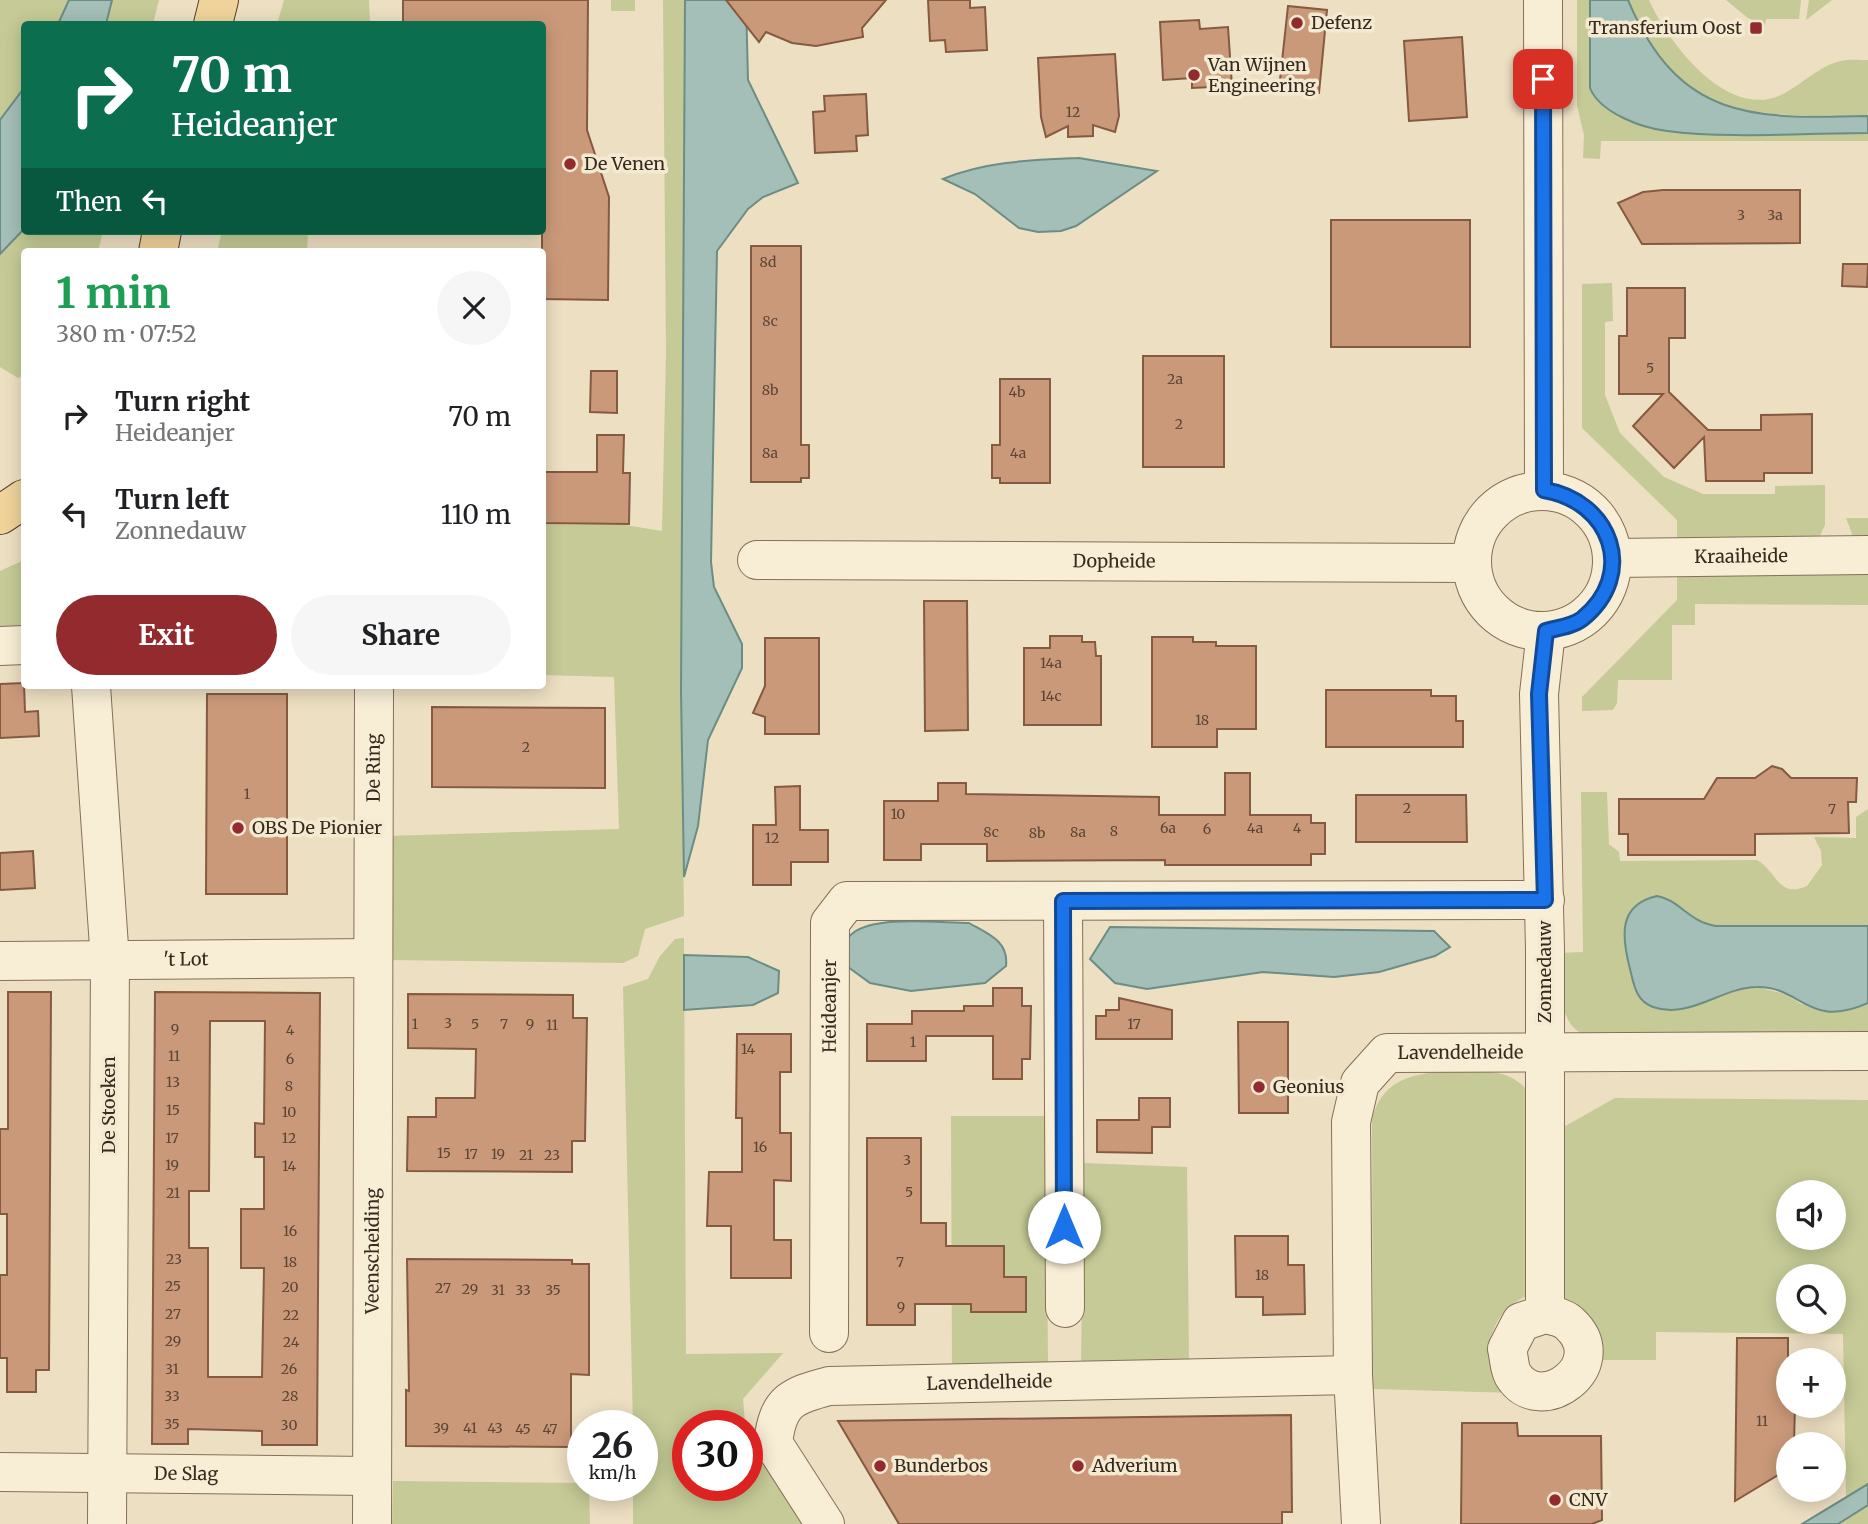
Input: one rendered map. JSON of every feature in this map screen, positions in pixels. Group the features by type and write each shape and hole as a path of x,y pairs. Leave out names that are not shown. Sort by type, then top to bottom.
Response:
{"main road":[{"path":"214,21 219,0"},
{"path":"0,515 21,501"}],"street":[{"path":"1543,0 1544,490"},
{"path":"1544,490 1581,502 1603,525 1613,558 1604,595 1580,621 1546,631 1524,629 1501,619 1482,598 1472,563 1473,546 1482,524 1504,502 1520,494 1544,490"},
{"name":"Kraaiheide","path":"1613,558 1868,555"},
{"name":"Dopheide","path":"757,560 1472,563"},
{"name":"Zonnedauw","path":"1545,1314 1545,900 1539,694 1546,631"},
{"path":"0,646 21,645"},
{"name":"De Stoeken","path":"91,689 110,961 107,1524"},
{"name":"De Ring","path":"372,968 374,689"},
{"name":"Heideanjer","path":"829,1333 830,923 847,901 1545,900"},
{"path":"1063,901 1065,1308"},
{"name":"'t Lot","path":"0,961 372,968"},
{"name":"Veenscheiding","path":"372,968 372,1524"},
{"name":"Lavendelheide","path":"1360,1524 1353,1375 1351,1122 1360,1083 1387,1053 1868,1051"},
{"name":"Lavendelheide","path":"825,1524 773,1443 776,1417 793,1396 829,1386 1353,1375"},
{"name":"De Slag","path":"0,1472 372,1476"}],"green space":[{"path":"0,0 69,0 59,21 21,21 21,92 0,120"},
{"path":"112,0 159,0 154,21 108,21"},
{"path":"284,0 369,0 370,21 278,21"},
{"path":"611,0 635,0 635,11 611,11"},
{"path":"663,0 685,0 681,691 684,916 645,929 638,956 623,963 386,960 386,836 619,829 614,677 546,675 546,524 625,525 662,531 666,354"},
{"path":"1577,0 1590,0 1590,88 1604,107 1665,131 1868,133 1868,141 1601,141 1600,159 1583,158 1584,135 1577,106"},
{"path":"1628,0 1649,0 1670,36 1685,55 1720,87 1740,97 1760,100 1781,95 1833,63 1868,60 1868,116 1754,112 1724,104 1696,91 1671,70 1648,41"},
{"path":"1726,0 1801,0 1799,19 1766,19 1765,25 1748,18"},
{"path":"1809,0 1832,0 1806,20"},
{"path":"21,232 21,235 102,235 99,248 21,248 21,376 18,378 0,367 0,254"},
{"path":"221,235 308,235 307,248 218,248"},
{"path":"1612,283 1613,321 1605,322 1605,395 1620,433 1664,477 1703,494 1775,494 1775,486 1825,485 1825,525 1816,544 1677,543 1677,520 1582,428 1582,284"},
{"path":"1846,518 1868,518 1868,544 1854,539"},
{"path":"21,561 21,632 0,633 0,571"},
{"path":"1677,574 1868,574 1868,605 1695,604 1695,625 1672,625 1672,680 1618,680 1617,703 1613,710 1582,711 1582,697 1677,600"},
{"path":"1581,792 1607,792 1609,844 1619,852 1620,861 1757,860 1790,889 1807,886 1822,865 1821,851 1814,837 1856,838 1856,817 1868,809 1868,926 1716,926 1698,922 1666,897 1657,1009 1689,1008 1739,990 1757,987 1785,994 1801,1004 1856,1009 1868,1003 1868,1032 1608,1032 1591,1035 1579,1031 1570,1023 1564,1010 1558,953 1583,952"},
{"path":"684,938 686,1354 783,1353 743,1399 744,1410 672,1410 672,1501 763,1501 763,1453 804,1524 633,1524 633,1501 658,1501 658,1410 633,1410 623,987 648,979 660,956 675,939"},
{"path":"1469,1070 1512,1078 1531,1096 1529,1295 1503,1313 1490,1342 1515,1393 1373,1389 1372,1120 1386,1092 1397,1083 1423,1074"},
{"path":"1615,1098 1868,1100 1868,1484 1846,1497 1846,1348 1843,1348 1843,1334 1846,1334 1846,1264 1776,1264 1776,1333 1656,1332 1656,1360 1602,1360 1563,1298 1560,1129"},
{"path":"951,1116 1046,1116 1048,1366 952,1367"},
{"path":"1084,1163 1187,1167 1189,1363 1081,1364"},
{"path":"393,1481 567,1483 567,1501 589,1501 590,1524 392,1524"},
{"path":"1868,1505 1868,1524 1838,1524"}],"water":[{"path":"69,0 112,0 107,21 59,21"},
{"path":"685,0 746,0 748,80 798,183 763,197 748,209 717,251 711,562 714,587 742,644 742,668 708,740 698,826 684,877 681,691"},
{"path":"1590,0 1628,0 1648,40 1671,70 1696,91 1724,104 1755,113 1826,117 1868,116 1868,133 1691,133 1657,129 1623,118 1603,105 1590,88"},
{"path":"21,92 21,232 0,254 0,120"},
{"path":"1079,158 1157,171 1076,226 1061,231 1038,232 1019,228 975,194 943,179 993,165"},
{"path":"1657,896 1672,902 1698,920 1716,926 1868,926 1868,1003 1832,1012 1819,1010 1785,993 1757,987 1744,988 1680,1009 1666,1010 1647,1004 1639,997 1635,986 1624,935 1629,915 1635,907 1644,900"},
{"path":"892,922 969,923 996,939 1006,957 1006,966 985,983 911,991 870,983 844,964 847,939 863,927"},
{"path":"1110,927 1434,931 1450,947 1435,956 1379,972 1334,977 1263,972 1147,989 1115,983 1090,959"},
{"path":"684,955 748,957 779,971 778,993 753,1005 684,1010"},
{"path":"1868,1484 1868,1505 1838,1524 1802,1524 1838,1502 1846,1502 1846,1497"}],"building":[{"name":"De Venen","path":"403,0 588,0 587,130 609,197 608,300 546,299 546,248 542,248 542,235 546,235 546,21 403,21"},
{"path":"726,0 886,0 862,28 863,37 816,46 792,43 766,32 759,42"},
{"path":"928,0 970,0 970,8 985,7 987,50 946,52 945,40 930,41"},
{"path":"1288,6 1327,10 1319,93 1279,89"},
{"path":"1199,20 1200,29 1228,27 1232,86 1192,88 1192,78 1163,80 1160,22"},
{"path":"1462,37 1467,117 1409,121 1404,41"},
{"path":"1115,54 1119,116 1115,132 1093,125 1093,136 1068,137 1068,126 1046,137 1041,117 1038,58"},
{"path":"866,94 868,135 856,136 857,151 815,153 813,112 825,111 824,96"},
{"path":"1800,190 1800,243 1642,244 1618,203 1643,192"},
{"path":"1331,220 1470,220 1470,347 1331,347"},
{"path":"751,246 801,246 801,445 809,445 809,478 801,478 801,482 751,482"},
{"path":"1843,264 1868,264 1867,287 1842,286"},
{"path":"1627,288 1685,288 1685,338 1669,338 1669,392 1708,430 1761,430 1761,415 1812,414 1812,473 1764,473 1764,481 1706,481 1704,437 1674,468 1633,426 1663,394 1619,394 1619,336 1627,336"},
{"path":"1143,356 1224,356 1224,467 1143,467"},
{"path":"591,371 617,371 617,413 590,412"},
{"path":"1000,379 1050,379 1050,483 1000,483 1000,478 992,478 992,445 1000,445"},
{"path":"597,435 624,435 623,473 630,473 629,524 546,523 546,472 597,472"},
{"path":"924,601 967,601 968,730 925,731"},
{"path":"1050,636 1082,636 1082,642 1095,642 1096,656 1101,656 1101,725 1024,725 1024,648 1050,648"},
{"path":"1152,637 1193,637 1193,642 1216,642 1216,646 1256,646 1256,729 1217,729 1217,747 1152,747"},
{"path":"765,638 819,638 819,734 765,734 765,717 753,713 765,686"},
{"path":"21,683 21,689 24,689 25,712 38,711 39,736 0,738 0,684"},
{"path":"1326,690 1431,690 1431,696 1456,696 1456,721 1463,721 1463,747 1326,747"},
{"path":"207,694 287,694 287,894 206,894"},
{"path":"432,707 605,708 605,788 432,787"},
{"path":"1772,766 1782,769 1791,778 1857,778 1856,802 1848,802 1849,833 1755,834 1755,855 1628,855 1628,834 1619,834 1619,799 1704,799 1717,778 1755,778"},
{"path":"1225,773 1250,773 1250,815 1311,815 1311,823 1325,823 1325,854 1311,854 1311,865 1165,865 1165,860 987,861 987,844 921,844 921,860 884,860 884,801 938,801 938,783 966,783 966,794 1159,797 1159,815 1225,815"},
{"path":"800,786 800,830 828,830 828,862 791,862 791,885 753,885 753,825 776,825 775,787"},
{"path":"1356,795 1466,795 1467,842 1356,842"},
{"path":"33,851 35,888 0,890 0,853"},
{"path":"993,988 1022,988 1022,1006 1031,1006 1030,1059 1022,1059 1022,1079 993,1079 993,1036 926,1036 926,1061 867,1061 867,1024 912,1024 912,1011 964,1011 964,1006 993,1006"},
{"path":"8,992 51,992 49,1370 36,1370 36,1392 7,1392 7,1358 0,1358 0,1275 7,1275 7,1214 0,1214 0,1129 8,1129"},
{"path":"155,992 320,993 317,1445 262,1445 262,1431 188,1429 188,1444 152,1444","holes":["210,1021 265,1021 264,1124 255,1123 255,1157 264,1157 264,1209 241,1209 241,1268 264,1268 262,1377 208,1377 208,1248 189,1248 189,1191 209,1191"]},
{"path":"408,994 573,995 573,1018 587,1018 585,1141 572,1141 572,1172 407,1171 408,1117 436,1117 436,1098 475,1098 476,1049 408,1048"},
{"path":"1119,998 1172,1010 1172,1039 1096,1039 1096,1016 1106,1016 1106,1010 1119,1010"},
{"path":"1238,1022 1288,1022 1288,1113 1239,1113"},
{"path":"737,1034 791,1034 791,1072 780,1072 780,1133 791,1133 791,1181 774,1180 774,1240 791,1240 791,1278 731,1278 731,1226 707,1226 709,1172 742,1172 742,1118 736,1118"},
{"path":"1139,1098 1170,1098 1170,1127 1152,1127 1152,1153 1097,1152 1097,1120 1139,1120"},
{"path":"867,1138 921,1138 921,1223 946,1223 946,1246 1004,1246 1004,1277 1026,1277 1026,1312 971,1312 971,1304 915,1304 915,1325 867,1325"},
{"path":"1235,1236 1288,1236 1288,1265 1304,1265 1305,1314 1263,1315 1263,1297 1236,1297"},
{"path":"407,1259 572,1260 572,1264 589,1264 589,1375 571,1374 567,1447 406,1446 406,1390 409,1391"},
{"path":"1737,1338 1788,1338 1788,1348 1776,1348 1776,1418 1795,1418 1794,1432 1776,1432 1776,1476 1735,1501"},
{"name":"Adverium","path":"1291,1415 1292,1512 1282,1512 1282,1524 899,1524 838,1421"},
{"path":"1462,1423 1517,1423 1518,1436 1601,1436 1602,1520 1592,1524 1461,1524"}],"place":[{"name":"Defenz","path":"1297,23"},
{"name":"Transferium Oost","path":"1756,28"},
{"name":"Van Wijnen Engineering","path":"1194,75"},
{"name":"De Venen","path":"570,164"},
{"name":"OBS De Pionier","path":"238,828"},
{"name":"Geonius","path":"1259,1087"},
{"name":"Bunderbos","path":"880,1466"},
{"name":"Adverium","path":"1078,1466"},
{"name":"CNV","path":"1555,1500"}],"route":[{"path":"1064,1227 1063,901 1545,900 1539,694 1546,631 1580,621 1604,595 1612,572 1613,558 1603,525 1581,502 1544,490 1543,79"}]}
